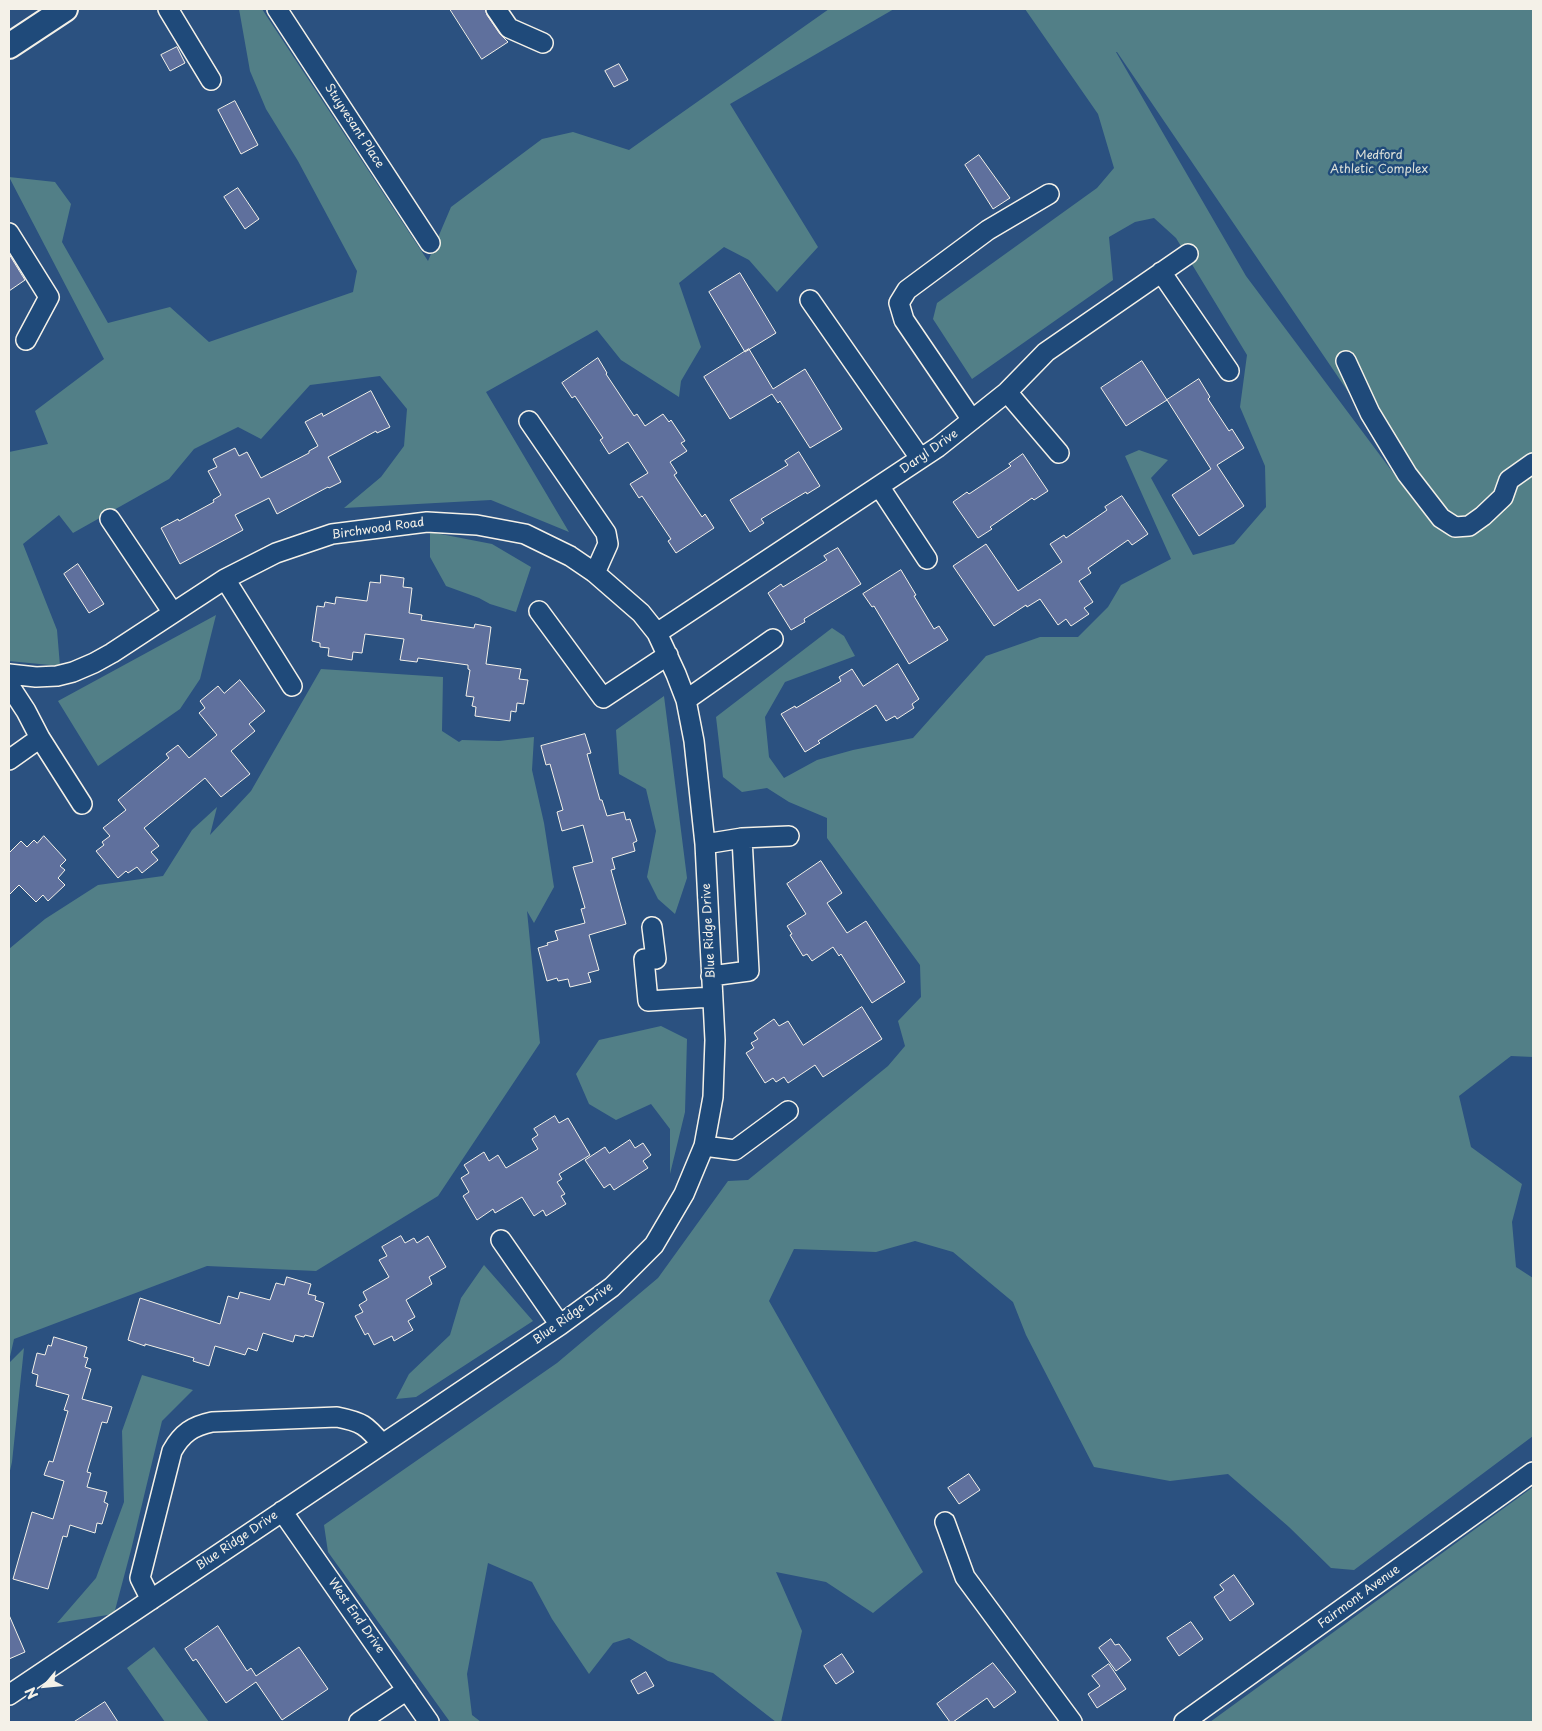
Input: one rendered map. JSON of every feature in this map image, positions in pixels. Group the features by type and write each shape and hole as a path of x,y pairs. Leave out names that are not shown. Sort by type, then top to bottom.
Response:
{"main road":[{"path":"9,46 65,9"}],"street":[{"path":"168,9 211,80"},
{"name":"Stuyvesant Place","path":"277,9 430,243"},
{"path":"496,9 509,28 544,43"},
{"path":"972,420 904,320 899,303 907,290 988,230 1049,194"},
{"path":"9,233 49,297 26,340"},
{"name":"Daryl Drive","path":"657,633 938,447 1007,392 1046,352 1188,254"},
{"path":"1161,272 1229,371"},
{"path":"810,300 920,458"},
{"path":"1346,362 1370,413 1407,474 1441,518 1454,527 1469,526 1483,516 1502,497 1508,480 1533,463"},
{"path":"1007,392 1059,453"},
{"path":"529,421 606,532 608,544 595,573"},
{"path":"879,486 927,559"},
{"path":"110,520 173,613"},
{"name":"Birchwood Road","path":"9,674 36,677 57,676 73,672 112,653 225,579 276,553 332,534 427,522 478,525 525,534 570,556 595,573 641,613 657,633"},
{"path":"225,579 292,686"},
{"path":"539,610 603,698 668,655"},
{"name":"Blue Ridge Drive","path":"9,1695 560,1325 612,1287 654,1245 684,1194 704,1146 713,1097 715,1040 705,844 694,741 686,700 657,633"},
{"path":"686,700 773,640"},
{"path":"9,685 82,804"},
{"path":"9,760 40,738"},
{"path":"705,844 742,838 789,836"},
{"path":"711,976 749,972 742,838"},
{"path":"652,927 656,959 644,959 648,1001 712,997"},
{"path":"704,1146 735,1150 788,1111"},
{"path":"501,1240 560,1325"},
{"path":"151,1600 140,1578 172,1451 179,1439 187,1431 198,1425 212,1422 337,1417 354,1420 368,1427 382,1444"},
{"name":"Fairmont Avenue","path":"1184,1722 1533,1472"},
{"name":"West End Drive","path":"282,1511 429,1722"},
{"path":"945,1522 965,1577 1072,1722"},
{"path":"359,1722 407,1690"}],"green space":[{"path":"239,9 262,9 428,261 451,207 542,139 573,132 629,150 829,9 894,9 730,104 818,247 777,292 749,260 724,247 679,283 701,347 681,381 679,397 621,360 597,330 486,392 569,532 491,500 344,508 381,477 404,446 407,409 380,376 310,385 261,439 238,427 194,449 169,479 73,533 59,515 23,544 57,630 60,666 9,661 9,452 48,444 35,411 104,359 9,177 55,182 71,204 62,242 108,323 170,307 209,342 353,292 357,271 298,161 266,109 250,71"},
{"name":"Medford Athletic Complex","path":"1025,9 1533,9 1533,1057 1511,1056 1459,1096 1471,1147 1522,1184 1512,1222 1516,1267 1533,1278 1533,1436 1354,1570 1331,1568 1289,1527 1228,1474 1170,1481 1094,1467 1026,1335 1013,1302 953,1252 915,1241 876,1252 794,1249 769,1301 923,1572 873,1613 826,1582 776,1572 802,1631 781,1722 776,1722 713,1673 668,1661 629,1638 613,1643 589,1674 552,1619 532,1582 488,1563 467,1674 472,1715 481,1722 450,1722 328,1552 324,1525 557,1363 658,1278 728,1181 748,1180 888,1066 905,1046 898,1021 921,997 920,965 827,838 827,818 789,802 767,788 742,792 723,777 716,717 832,628 844,636 855,656 785,682 765,717 769,757 784,778 817,760 853,750 913,738 986,656 1040,637 1078,637 1108,607 1121,585 1171,559 1125,456 1139,450 1168,460 1151,478 1193,555 1234,544 1266,507 1265,466 1240,407 1247,355 1176,238 1154,218 1135,222 1109,237 1113,280 972,379 933,319 937,303 1097,188 1114,168 1098,114","holes":["1117,52 1432,515 1418,506 1246,276"]},
{"path":"430,532 492,544 531,567 516,612 490,604 446,586 430,557"},
{"path":"216,615 200,679 180,709 98,766 58,701"},
{"path":"321,669 443,677 442,731 459,742 462,740 499,741 534,737 532,770 544,823 554,887 534,923 527,911 540,1043 438,1196 316,1271 207,1266 14,1339 9,1361 9,949 45,919 98,885 163,876 192,830 217,807 210,835 251,791"},
{"path":"664,696 687,878 675,914 658,899 647,877 656,831 646,789 619,774 616,730"},
{"path":"661,1026 687,1039 685,1112 670,1174 670,1129 651,1104 616,1120 589,1104 576,1074 599,1040"},
{"path":"484,1265 533,1321 416,1397 396,1399 409,1374 450,1335 461,1298"},
{"path":"24,1348 12,1462 9,1475 9,1363"},
{"path":"142,1375 193,1390 162,1421 114,1614 57,1623 96,1578 124,1502 122,1431"},
{"path":"1533,1487 1533,1722 1210,1722"},
{"path":"154,1647 209,1722 165,1722 127,1668"}],"building":[{"path":"450,9 485,9 500,34 508,42 482,59"},
{"path":"177,47 185,63 170,71 161,55"},
{"path":"619,64 628,80 614,87 605,71"},
{"path":"235,101 258,145 241,154 218,110"},
{"path":"979,155 1010,198 993,209 965,165"},
{"path":"238,188 259,219 245,229 224,197"},
{"path":"9,254 25,280 9,291"},
{"path":"740,273 776,333 745,352 709,292"},
{"path":"749,349 773,389 805,369 842,429 810,448 780,401 778,403 772,394 730,419 704,377"},
{"path":"598,358 606,374 634,416 637,414 645,426 663,414 669,422 671,420 685,441 681,443 687,451 670,462 677,473 674,475 702,517 705,514 714,528 676,553 668,541 671,539 642,496 639,498 630,484 648,473 628,442 609,454 600,440 603,438 575,396 572,398 562,383"},
{"path":"1142,361 1167,400 1126,426 1101,388"},
{"path":"1199,379 1210,397 1208,399 1229,431 1232,429 1244,448 1217,465 1244,506 1199,536 1172,495 1211,469 1167,400"},
{"path":"371,391 390,427 377,433 376,431 328,457 341,482 277,514 269,498 235,515 243,530 180,564 161,528 178,519 179,521 214,502 213,500 221,495 208,471 217,467 213,459 235,448 239,456 247,452 261,478 309,453 309,451 318,446 305,422 322,413 323,416"},
{"path":"799,452 820,486 807,494 806,492 761,519 764,523 750,532 730,500 788,465 785,461"},
{"path":"1023,454 1048,491 1034,500 1032,498 990,527 992,529 978,538 953,502 967,492 969,494 1011,466 1009,464"},
{"path":"1122,496 1148,534 1132,545 1128,540 1088,568 1091,573 1079,581 1093,602 1084,608 1089,614 1071,626 1066,619 1058,625 1040,599 1027,607 1026,605 994,626 953,566 986,544 1018,591 1062,562 1050,544 1064,535 1066,538 1107,510 1105,507"},
{"path":"838,548 861,584 804,619 805,622 791,630 768,593 781,584 783,587 827,560 824,556"},
{"path":"78,564 104,604 89,613 64,574"},
{"path":"901,570 934,629 939,626 948,640 909,664 874,606 872,607 863,594"},
{"path":"381,575 404,578 403,587 412,588 409,613 422,615 421,620 474,628 475,624 491,627 486,664 521,669 519,679 528,680 524,704 517,703 516,712 511,711 510,721 475,716 476,707 472,706 474,697 466,696 470,670 468,665 418,658 417,662 400,660 404,639 365,634 362,653 353,652 352,660 328,656 329,648 320,647 320,643 312,641 317,606 324,607 325,602 335,604 336,597 367,601 370,582 380,583"},
{"path":"898,664 919,699 912,704 914,708 897,719 895,716 886,721 876,705 818,741 820,743 805,752 781,714 795,706 796,708 841,681 839,677 852,669 863,686"},
{"path":"240,680 265,711 249,724 255,731 231,751 250,774 221,797 205,778 144,828 159,846 151,852 158,860 142,873 137,867 128,873 126,871 118,878 96,851 104,845 102,842 110,836 103,828 126,810 118,800 169,758 166,754 178,745 189,758 217,735 199,713 205,708 200,701 218,686 224,693"},
{"path":"585,734 591,753 587,754 600,800 602,800 607,816 624,812 626,820 630,819 637,841 633,843 635,851 612,858 615,869 611,870 626,924 589,935 599,970 588,973 591,982 570,987 568,979 558,981 557,978 547,981 538,948 558,940 555,931 585,923 581,909 585,908 573,867 593,862 583,825 562,831 557,812 563,810 550,764 546,765 541,746"},
{"path":"44,836 66,860 60,866 65,870 58,878 65,885 48,901 43,895 36,902 19,885 9,895 9,853 21,841 27,847 34,840 37,843"},
{"path":"821,861 842,893 827,903 847,933 866,921 905,982 872,1003 841,954 839,956 833,947 812,961 807,954 803,956 790,935 792,934 787,926 806,914 787,884"},
{"path":"862,1007 882,1039 823,1077 815,1065 788,1083 784,1077 776,1082 773,1078 765,1083 746,1053 754,1048 751,1043 758,1039 754,1033 774,1019 779,1026 788,1021 803,1045"},
{"path":"555,1116 559,1123 568,1118 590,1155 559,1174 562,1179 557,1182 565,1194 561,1196 566,1204 546,1216 543,1210 534,1216 522,1197 495,1213 493,1209 477,1220 463,1196 469,1192 461,1178 469,1173 464,1165 484,1152 489,1161 498,1155 506,1168 538,1149 532,1139 538,1135 534,1129"},
{"path":"630,1140 635,1148 643,1143 651,1155 643,1161 648,1168 614,1190 610,1184 604,1188 585,1160 605,1147 609,1153"},
{"path":"401,1236 405,1243 414,1238 417,1243 428,1236 446,1267 429,1277 432,1284 406,1300 415,1317 408,1321 413,1330 394,1341 392,1336 374,1345 368,1333 365,1335 355,1316 363,1312 359,1305 367,1300 363,1292 389,1277 379,1260 387,1256 382,1247"},
{"path":"287,1277 311,1284 308,1294 316,1296 315,1300 324,1303 313,1337 295,1335 293,1342 263,1333 257,1351 248,1348 245,1355 215,1346 209,1366 193,1361 194,1358 128,1340 140,1298 220,1324 228,1296 238,1299 240,1292 270,1300 276,1283 284,1285"},
{"path":"54,1337 87,1347 84,1357 88,1358 85,1367 91,1369 82,1399 112,1407 107,1423 102,1422 87,1472 91,1473 87,1487 107,1492 104,1502 108,1504 102,1524 97,1523 95,1533 70,1525 67,1537 63,1536 48,1589 13,1579 32,1512 53,1519 64,1481 44,1475 49,1461 53,1462 68,1411 64,1410 69,1395 36,1386 38,1375 32,1373 37,1353 45,1355 48,1345 51,1346"},
{"path":"969,1474 980,1490 959,1504 948,1488"},
{"path":"1234,1575 1254,1604 1230,1621 1214,1597 1224,1590 1220,1585"},
{"path":"9,1615 25,1652 9,1659"},
{"path":"1191,1622 1203,1639 1179,1656 1167,1638"},
{"path":"218,1626 247,1671 251,1668 256,1676 299,1647 328,1689 282,1720 256,1682 226,1703 196,1659 193,1661 185,1649"},
{"path":"1111,1639 1115,1645 1119,1644 1131,1660 1116,1671 1099,1648"},
{"path":"842,1654 854,1672 836,1684 824,1666"},
{"path":"993,1663 1016,1692 994,1708 987,1698 953,1722 950,1722 937,1704"},
{"path":"1109,1664 1126,1689 1097,1708 1088,1694 1100,1686 1092,1676"},
{"path":"646,1672 654,1686 638,1694 631,1681"},
{"path":"105,1702 118,1722 74,1722"}]}
